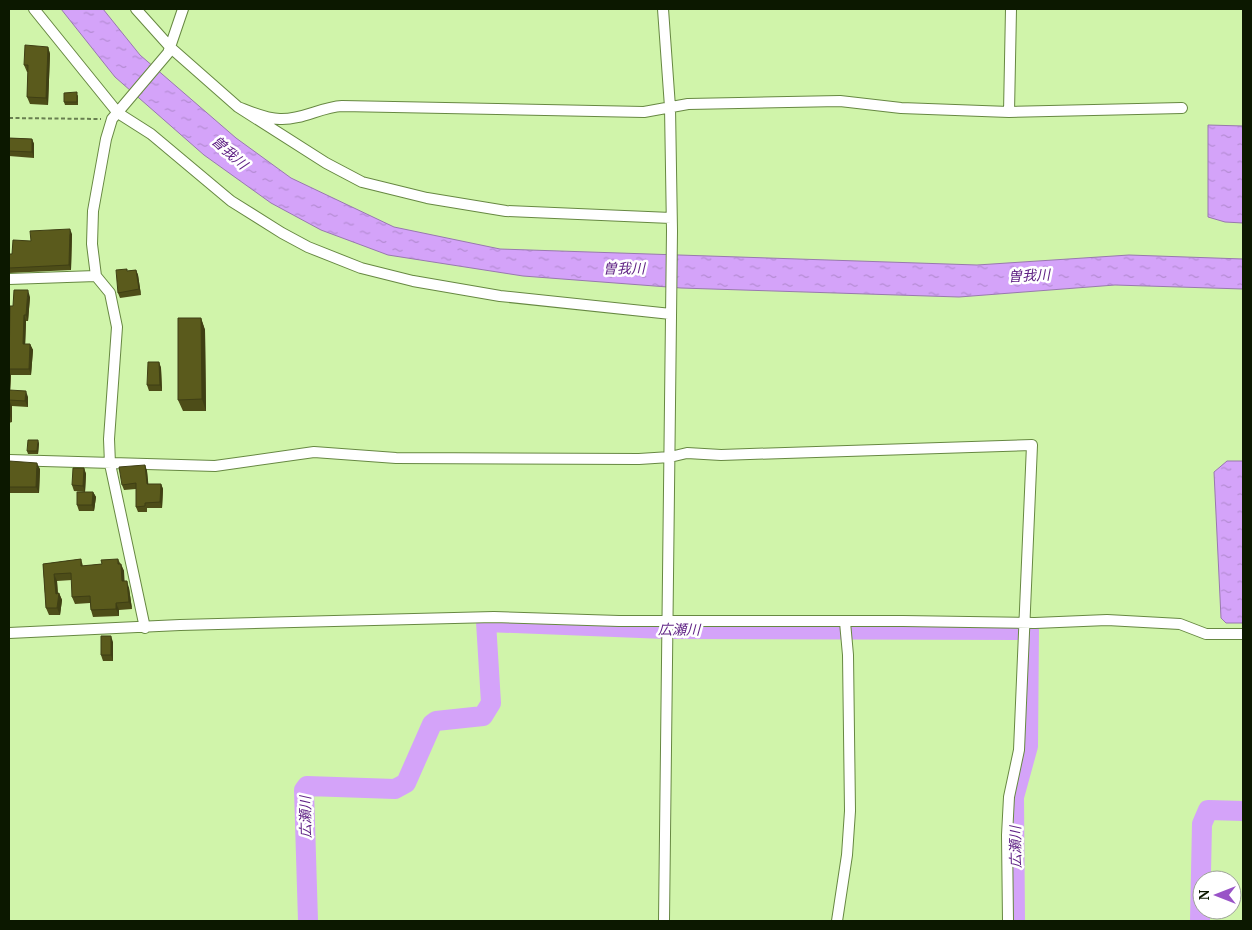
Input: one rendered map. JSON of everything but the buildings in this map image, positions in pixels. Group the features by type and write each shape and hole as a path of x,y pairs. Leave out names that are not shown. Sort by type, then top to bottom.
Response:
{"street":[{"path":"34,9 115,116 151,134 231,201 282,233 361,268 413,281 500,296 671,314"},
{"path":"136,9 170,50 238,107 326,164 362,182 381,188 506,212 672,218"},
{"path":"145,628 110,464 109,439 117,327 110,293 96,276 92,244 93,211 106,139 115,116 170,50 183,9"},
{"path":"663,9 670,106 672,218 664,921"},
{"path":"1009,112 1010,9"},
{"path":"238,107 280,120 299,117 328,107 342,106 644,112 688,104 840,101 901,108 1009,112 1182,108"},
{"path":"9,279 96,276"},
{"path":"9,460 215,466 314,452 396,458 670,457 687,453 721,455 1032,444 1019,750 1009,797 1008,816 1008,921"},
{"path":"9,633 484,617 619,621 1024,622 1107,620 1180,624 1206,634 1243,634"},
{"path":"837,921 848,854 850,811 846,622"}],"path":[{"path":"9,118 115,116"}],"water":[{"name":"曽我川","path":"61,9 103,9 140,55 236,138 291,178 394,227 500,249 977,265 1129,255 1243,259 1243,289 1115,285 959,297 681,288 523,276 388,255 321,230 271,203 204,155 115,77"},
{"path":"1208,125 1243,126 1243,223 1225,222 1208,217"},
{"path":"1227,461 1243,461 1243,623 1226,623 1221,618 1214,472"}],"waterway":[{"name":"広瀬川","path":"308,921 304,790 307,786 395,789 406,783 432,724 436,721 483,716 491,703 486,622 665,629 1029,630 1028,746 1014,797 1015,921"},
{"name":"広瀬川","path":"1200,921 1202,824 1208,810 1243,811"}]}
